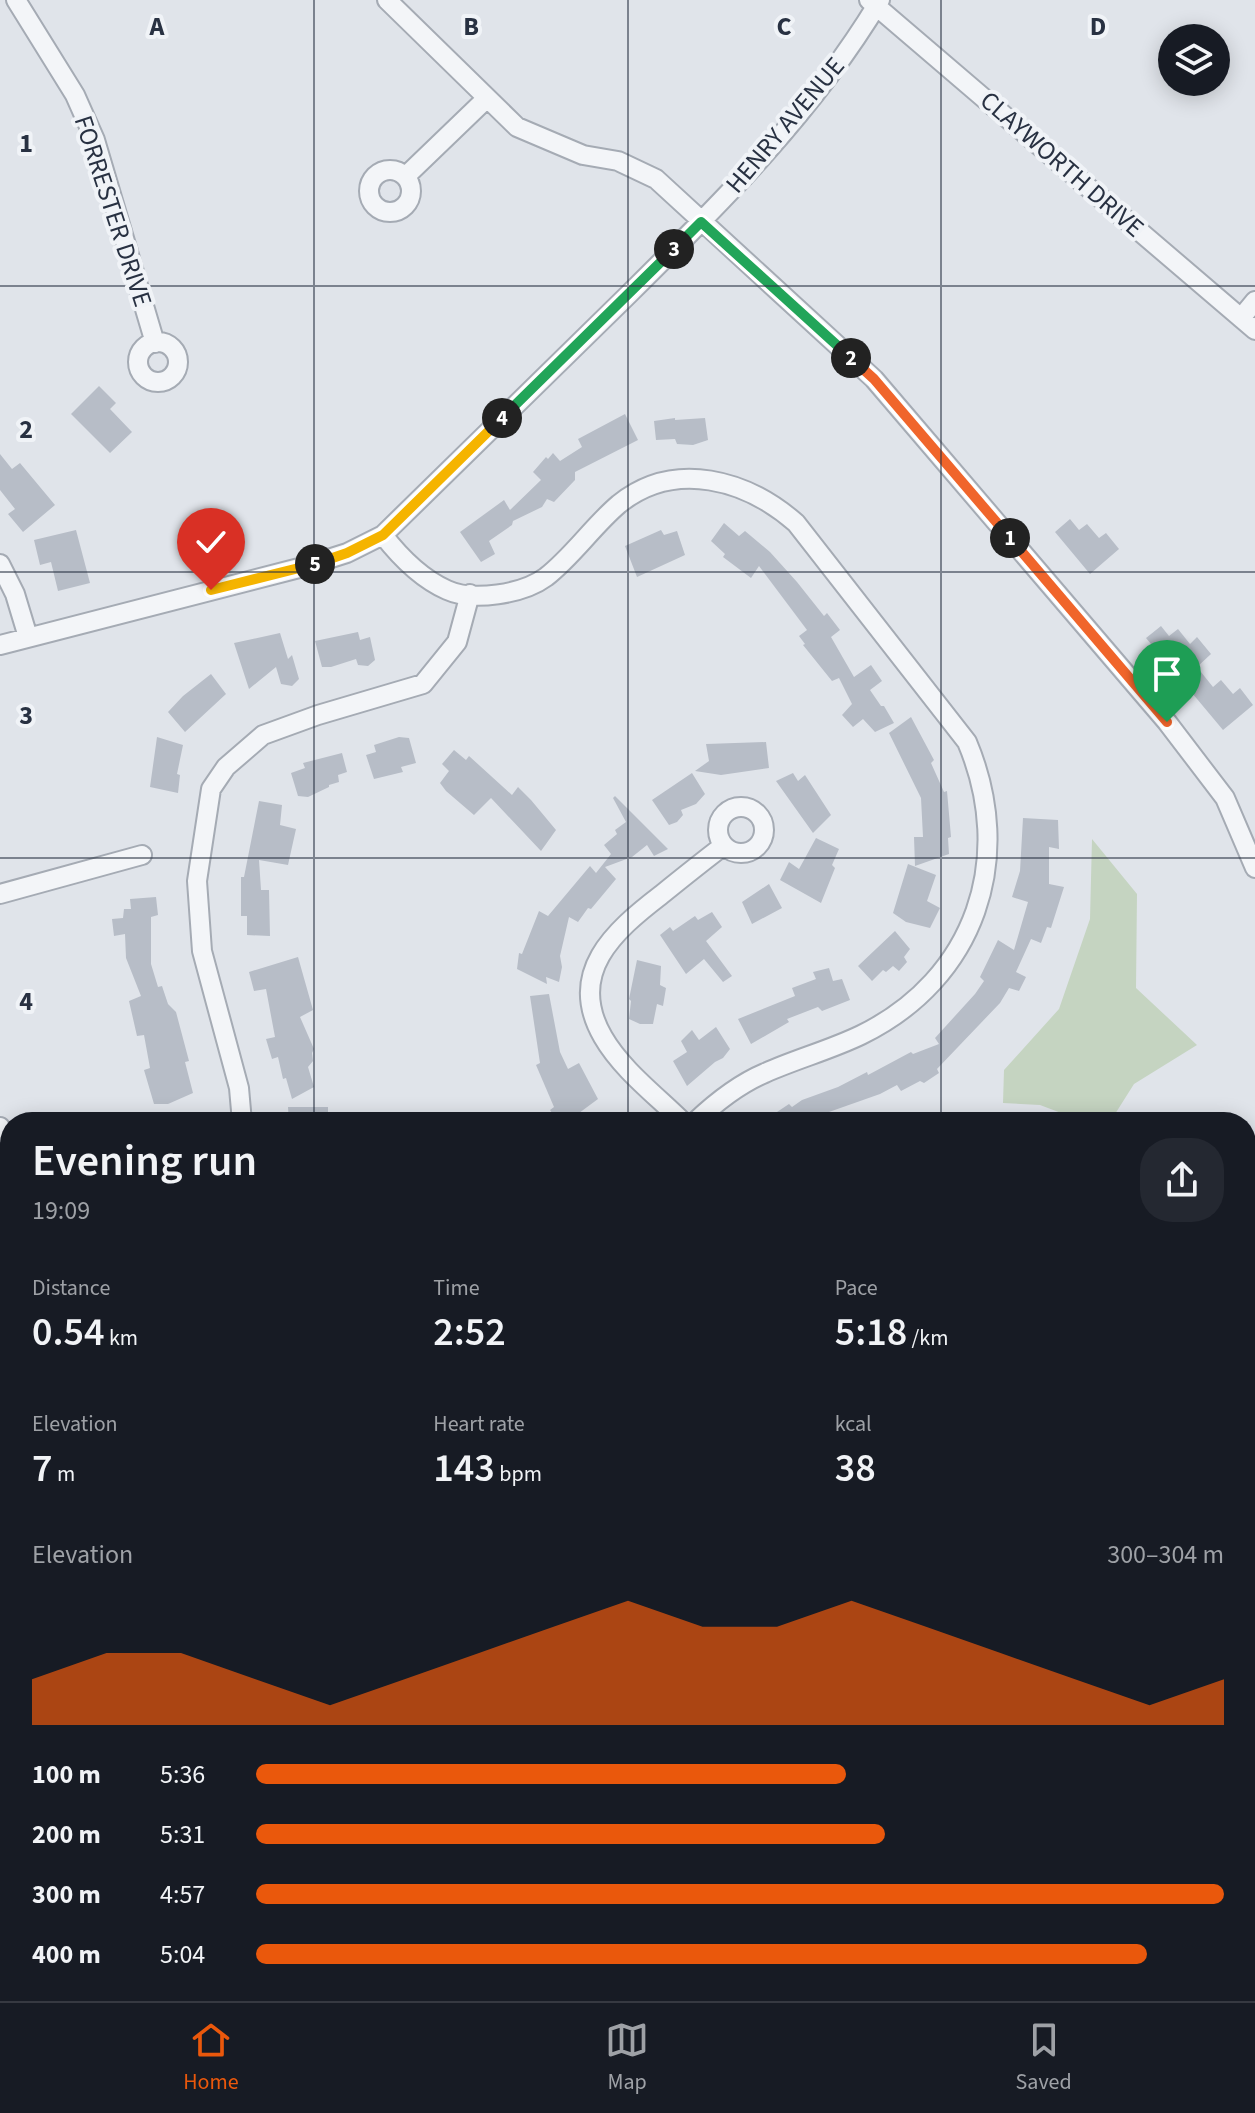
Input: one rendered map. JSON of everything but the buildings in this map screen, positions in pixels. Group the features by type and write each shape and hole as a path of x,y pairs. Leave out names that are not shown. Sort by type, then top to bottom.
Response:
{"street":[{"name":"FORRESTER DRIVE","path":"16,0 75,95 95,140 155,343"},
{"path":"387,0 517,127 583,155 618,161 648,174 874,379 1209,775 1225,798 1255,868"},
{"name":"HENRY AVENUE","path":"0,645 303,567 347,553 383,535 701,222 804,109 836,67 875,2"},
{"name":"CLAYWORTH DRIVE","path":"875,2 1248,324"},
{"path":"406,176 486,99"},
{"path":"1248,324 1255,301"},
{"path":"383,535 406,563 448,591 485,596 524,588 545,577 619,504 637,492 661,482 690,477 740,488 779,508 796,523 967,742 982,780 988,823 986,877 968,929 935,979 890,1018 842,1043 762,1074 705,1112"},
{"path":"0,564 15,594 28,637"},
{"path":"241,1112 239,1088 202,951 197,881 211,789 226,767 263,735 423,684 457,642 470,594"},
{"path":"673,1112 624,1064 602,1036 592,1002 592,983 601,953 624,924 723,846"},
{"path":"0,894 142,855"}],"green space":[{"path":"1092,839 1137,894 1136,988 1197,1045 1134,1084 1116,1112 1059,1112 1040,1105 1003,1103 1004,1070 1059,1009 1090,919"}],"route":[{"path":"211,590 347,553 383,535 701,222 874,379 1167,722"}]}
